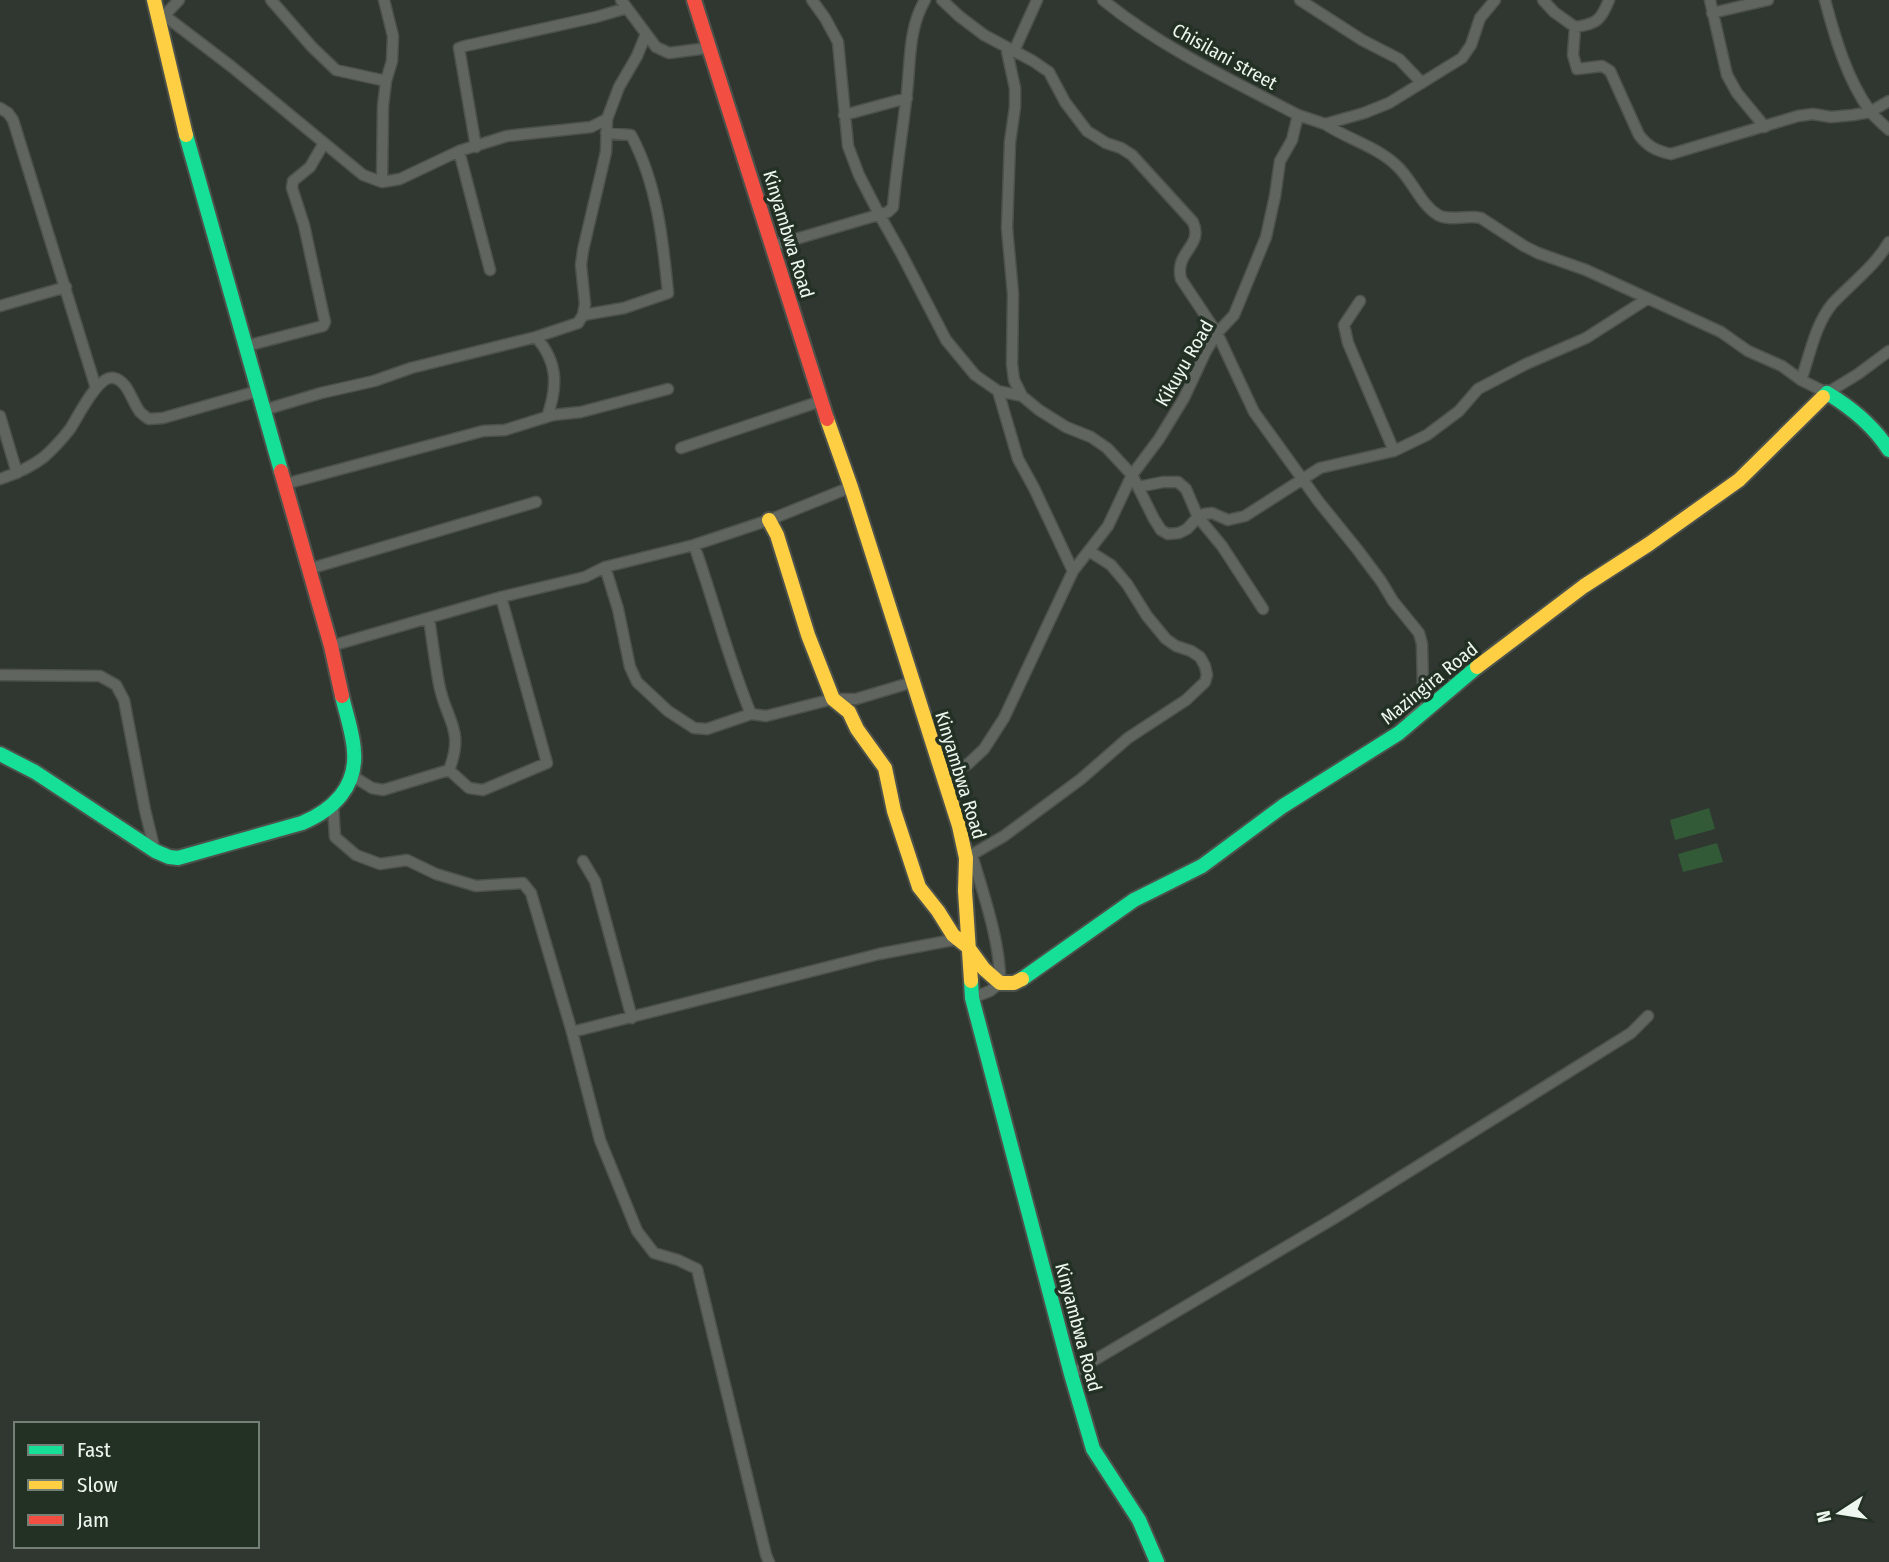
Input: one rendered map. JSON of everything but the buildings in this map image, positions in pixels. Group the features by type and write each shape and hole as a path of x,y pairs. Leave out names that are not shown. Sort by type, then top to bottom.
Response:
{"street":[{"path":"0,754 35,772 155,851 169,857 189,856 320,814 340,799 354,766 354,751 331,646 184,127 162,18 154,0"},
{"path":"162,18 179,0"},
{"path":"271,0 336,70 386,81"},
{"path":"382,182 383,106 386,81 393,61 393,36 384,0"},
{"name":"Kinyambwa Road","path":"694,0 969,856 963,943 972,998 1093,1449 1139,1520 1157,1562"},
{"path":"812,0 838,42 848,146 859,175 946,340 975,375 998,391 1022,396 1066,427 1107,448 1132,475 1161,530 1168,534 1179,533 1198,517 1208,513 1228,520 1245,516 1320,468 1394,451 1427,435 1459,411 1478,389 1526,364 1586,338 1647,299"},
{"path":"772,246 879,215 893,207 907,98 910,42 925,0"},
{"path":"942,0 984,36 1049,72 1065,102 1087,131 1132,155 1193,222 1196,237 1181,261 1181,279 1217,333 1254,412 1302,480 1357,548 1393,601 1419,633 1422,644 1423,688 1409,723"},
{"path":"1022,396 1014,380 1012,364 1013,294 1007,228 1010,142 1015,107 1010,49 1037,0"},
{"name":"Chisilani street","path":"1103,0 1136,26 1196,62 1298,115"},
{"path":"1300,0 1362,40 1399,59 1422,83"},
{"path":"1325,124 1389,103 1462,58 1471,45 1480,18 1495,0"},
{"path":"1543,0 1575,27 1588,25 1602,16 1609,0"},
{"path":"1710,0 1727,75 1737,93 1765,127"},
{"path":"1712,13 1768,0"},
{"path":"1825,0 1834,33 1852,78 1870,112 1889,130"},
{"path":"476,147 459,48 596,18 624,4 656,47 670,53 708,48"},
{"path":"162,18 232,67 363,175 382,182 400,179 459,151 507,136 591,127 607,119"},
{"path":"1575,27 1573,55 1577,69 1602,66 1610,71 1639,135 1657,152 1671,154 1797,116 1813,114 1831,117 1870,112 1889,101"},
{"path":"264,410 374,381 411,368 536,337 578,323 585,304 581,265 583,250 606,152 607,119 646,34"},
{"path":"845,115 907,98"},
{"path":"0,108 13,120 96,388"},
{"path":"1298,115 1325,124 1394,162 1437,214 1447,218 1481,218 1538,253 1586,271 1721,332 1748,351 1782,366 1801,380 1852,407 1882,437 1889,450"},
{"name":"Kikuyu Road","path":"942,775 968,764 984,749 1004,718 1073,571 1108,526 1132,475 1159,439 1184,398 1206,351 1217,333 1234,315 1266,237 1280,161 1292,140 1298,115"},
{"path":"583,315 624,308 668,293 663,240 639,150 631,135 606,133"},
{"path":"246,346 323,326 325,322 304,225 292,188 293,181 310,167 324,143"},
{"path":"459,151 490,270"},
{"path":"1801,380 1819,326 1831,305 1863,274 1889,242"},
{"path":"0,306 66,286"},
{"path":"1360,301 1344,325 1348,343 1394,451"},
{"path":"536,337 545,347 553,366 552,400 547,417"},
{"path":"1827,393 1889,351"},
{"path":"0,479 17,473 44,457 68,430 83,405 104,379 117,379 149,419 258,391"},
{"path":"285,484 483,431 505,430 547,417 581,412 668,389"},
{"path":"998,391 1018,459 1073,571"},
{"name":"Mazingira Road","path":"1000,984 1027,976 1135,900 1202,866 1283,806 1399,733 1475,669 1584,586 1739,480 1827,393"},
{"path":"681,448 821,401"},
{"path":"0,416 17,473"},
{"path":"1138,487 1178,482 1186,489 1198,517 1222,546 1263,609"},
{"path":"331,646 501,597 585,577 605,567 694,545 769,520 851,487"},
{"path":"309,569 536,502"},
{"path":"769,520 777,535 808,635 833,699 849,712 882,763 916,879 949,930 1000,984"},
{"path":"694,545 730,659 751,714"},
{"path":"1000,984 995,941 969,856 1004,836 1081,779 1128,738 1186,700 1205,682 1207,675 1200,657 1166,639 1111,565 1088,551"},
{"path":"605,567 618,609 630,667 637,682 668,711 694,728 707,729 751,714 776,715 833,699 856,699 913,682"},
{"path":"449,770 469,788 483,789 547,763 501,597"},
{"path":"429,618 440,688 456,733 454,755 449,770"},
{"path":"0,675 89,675 100,676 116,685 124,700 155,851"},
{"path":"351,775 372,788 383,790 449,770"},
{"path":"333,805 335,837 356,855 380,864 407,860 436,874 476,886 523,883 531,893 600,1140 637,1231 654,1253 697,1269 769,1562"},
{"path":"583,861 596,881 632,1018"},
{"path":"572,1032 879,954 963,943"},
{"path":"972,998 1000,984"},
{"path":"1071,1374 1334,1219 1631,1033 1648,1016"}],"green space":[{"path":"1709,808 1715,829 1675,840 1670,820"},
{"path":"1717,843 1723,862 1683,872 1678,854"}],"traffic: fast":[{"path":"186,135 281,471"},
{"path":"1823,397 1827,393 1853,411 1869,425 1889,450"},
{"path":"1022,979 1134,900 1202,866 1283,806 1399,733 1477,667"},
{"path":"0,754 35,772 155,851 178,858 302,823 333,804 347,786 354,764 352,737 342,696"},
{"path":"971,981 972,998 1093,1449 1139,1520 1157,1562"}],"traffic: slow":[{"path":"154,0 186,135"},
{"path":"1477,667 1584,586 1739,480 1823,397"},
{"path":"827,419 959,826 966,858 965,891 971,981"},
{"path":"769,520 777,535 808,635 833,699 849,712 857,729 885,768 894,811 919,887 953,935 968,947 984,969 1000,983 1014,983 1022,979"}],"traffic: jam":[{"path":"694,0 827,419"},
{"path":"281,471 331,646 342,696"}]}
